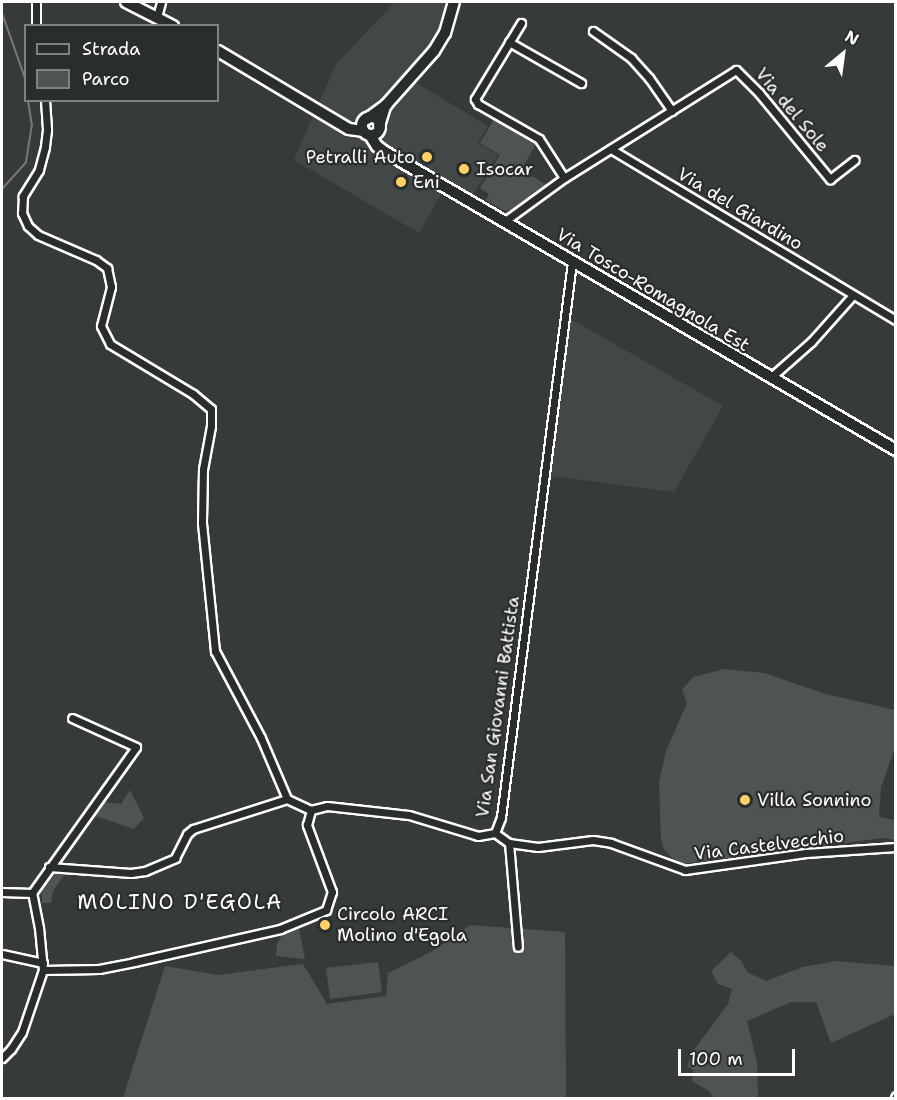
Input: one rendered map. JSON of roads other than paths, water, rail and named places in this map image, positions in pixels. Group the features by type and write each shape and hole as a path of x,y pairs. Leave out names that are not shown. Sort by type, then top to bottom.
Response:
{"main road":[{"path":"126,2 169,24"},
{"path":"219,52 340,123 370,127 442,40 454,2"},
{"name":"Via Tosco-Romagnola Est","path":"370,127 377,146 896,450"}],"street":[{"path":"36,2 36,24"},
{"path":"157,17 161,2"},
{"path":"521,23 475,99 478,104 539,139 564,178"},
{"path":"593,31 631,58 649,78 672,111"},
{"path":"509,42 580,83"},
{"name":"Via del Sole","path":"505,221 564,178 672,111 710,84 736,70 754,86 830,179 854,160"},
{"path":"45,102 47,130 44,153 39,170 23,196 22,213 28,226 38,236 96,260 107,268 111,287 101,326 110,344 193,394 211,409 211,426 203,469 202,523 214,651 261,738 287,799"},
{"name":"Via del Giardino","path":"611,149 896,320"},
{"name":"Via San Giovanni Battista","path":"311,810 327,806 362,809 409,815 478,836 495,833 501,817 572,262"},
{"path":"770,378 811,342 853,295"},
{"path":"2,1058 22,1032 43,967 32,893 136,747 72,718"},
{"path":"2,954 43,967 99,969 280,929 326,910 332,892 307,825 311,810 287,799 193,829 187,834 175,858 145,871 131,873 49,867"},
{"name":"Via Castelvecchio","path":"495,833 509,843 538,847 593,840 611,843 685,870 806,853 896,847"},
{"path":"509,843 518,947"},
{"path":"2,892 32,893"}],"waterway":[{"path":"2,13 24,75"},
{"path":"2,189 26,162 32,126 28,102"}],"place":[{"name":"Petralli Auto","path":"427,157"},
{"name":"Isocar","path":"464,169"},
{"name":"Eni","path":"401,182"},
{"name":"Villa Sonnino","path":"745,800"},
{"name":"Circolo ARCI Molino d'Egola","path":"325,925"}],"district":[{"name":"MOLINO D'EGOLA","path":"180,902"}]}
